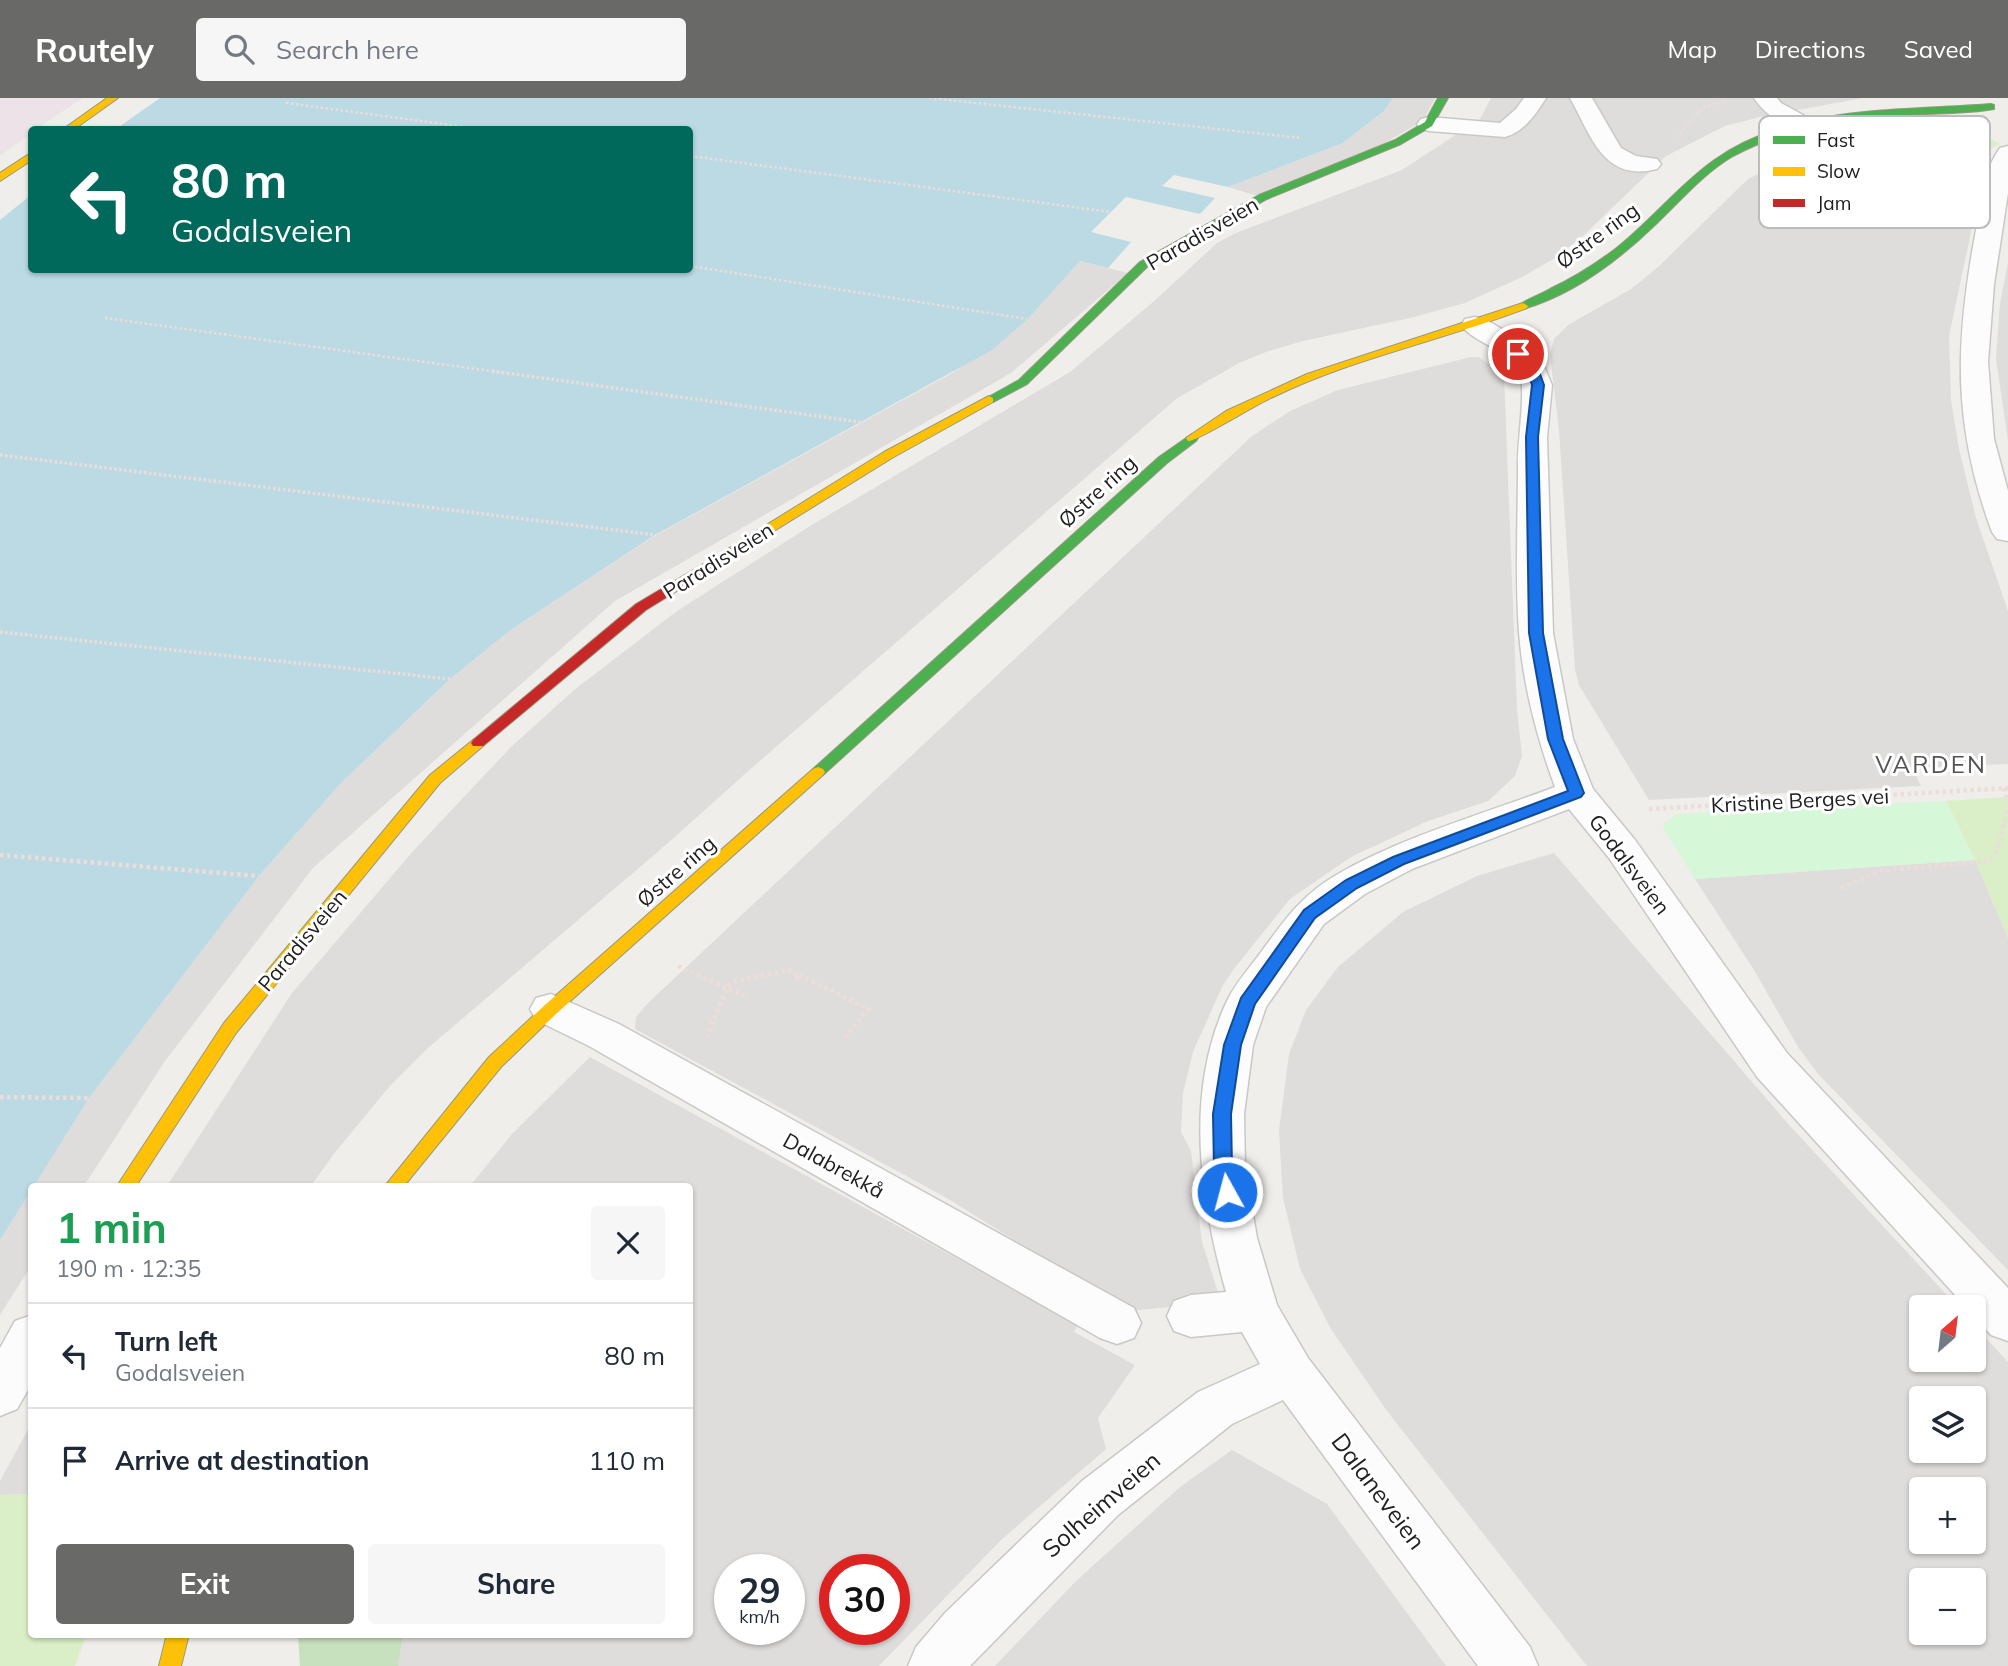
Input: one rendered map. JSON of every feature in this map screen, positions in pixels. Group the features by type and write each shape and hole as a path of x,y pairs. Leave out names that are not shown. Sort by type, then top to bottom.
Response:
{"street":[{"path":"72,126 113,98"},
{"path":"1443,98 1429,124 1505,130 1524,114 1535,98"},
{"path":"1581,98 1613,156 1628,163 1649,164"},
{"path":"1765,98 1773,108 1788,116"},
{"path":"1992,103 2008,118"},
{"name":"Østre ring","path":"1887,116 1992,103"},
{"name":"Paradisveien","path":"128,1183 230,1028 435,779 641,607 888,455 1023,382 1143,264 1263,197 1374,154 1429,124"},
{"name":"Østre ring","path":"396,1183 495,1062 551,1009 778,809 1163,460 1212,423 1258,397 1304,378 1475,325 1548,295 1591,270 1633,239 1729,155 1759,141"},
{"path":"1990,226 2000,170 2008,153"},
{"path":"0,178 28,158"},
{"path":"1990,228 1978,294 1976,401 1988,475 2008,532"},
{"name":"Godalsveien","path":"1475,325 1505,343 1531,365 1538,385 1532,437 1536,633 1555,739 1584,803 1622,849 1772,1065 2008,1320"},
{"name":"Dalaneveien","path":"1511,1666 1291,1373 1255,1310 1234,1238 1223,1168 1225,1092 1233,1045 1247,1002 1310,914 1351,884 1430,848 1584,803"},
{"name":"Dalabrekkå","path":"551,1009 604,1035 1118,1323"},
{"path":"1191,1316 1255,1310"},
{"path":"0,1394 28,1343"},
{"name":"Solheimveien","path":"935,1666 964,1632 1100,1498 1215,1408 1291,1373"},
{"path":"170,1666 177,1638"}],"path":[{"path":"929,98 1302,138"},
{"path":"286,103 458,126"},
{"path":"693,156 1111,212"},
{"path":"693,266 1028,319"},
{"path":"105,318 861,422"},
{"path":"0,455 656,535"},
{"path":"0,632 450,679"},
{"path":"1841,888 1882,870 1989,861 1998,849 2008,805 2006,788"},
{"name":"Kristine Berges vei","path":"1584,803 2006,788"},
{"path":"0,855 259,876"},
{"path":"678,966 749,998"},
{"path":"701,1091 732,1055 705,1041 727,987 736,981 789,970 869,1009 844,1039"},
{"path":"793,982 799,975"},
{"path":"0,1097 89,1098"}],"shaded area":[{"path":"0,98 83,98 41,126 28,126 28,135 0,156"},
{"path":"1393,98 1435,98 1423,121 1369,152 1258,196 1228,187 1343,143 1384,111"},
{"path":"1491,98 1863,98 1759,116 1725,126 1666,156 1584,235 1555,258 1522,277 1465,303 1266,352 1239,363 1176,399 668,843 428,1048 389,1087 313,1183 169,1183 292,993 414,850 510,748 574,690 677,611 810,526 1070,372 1153,302 1217,243 1236,233 1402,170 1480,119"},
{"path":"1759,174 1759,228 1972,228 1949,336 1951,400 1959,449 1976,518 2008,611 2008,764 1912,768 1921,786 1649,800 1579,685 1575,669 1559,430 1550,355 1554,339 1568,325 1631,289 1658,267 1748,179"},
{"path":"1080,261 1128,273 1011,373 615,601 313,868 165,1061 86,1183 35,1183 89,1098 259,876 340,784 450,679 512,629 656,535 954,372 1028,319"},
{"path":"2008,263 2008,440 1996,359 2000,303"},
{"path":"1479,357 1504,375 1517,709 1522,756 1515,776 1488,801 1428,821 1351,857 1290,899 1222,987 1193,1052 1183,1093 1181,1132 1191,1151 1202,1242 1221,1302 1129,1311 945,1197 635,1029 636,1017 648,1003 1252,436 1290,411 1338,390"},
{"path":"1554,853 1791,1127 1947,1295 1909,1295 1909,1372 1986,1372 1986,1338 2008,1362 2008,1666 1587,1666 1387,1411 1331,1329 1300,1269 1283,1198 1279,1131 1289,1054 1306,1010 1338,967 1403,912 1477,876"},
{"path":"1975,860 2008,938 2008,1270 1818,1074 1798,1047 1754,970 1695,879"},
{"path":"590,1057 1078,1325 1074,1332 1135,1365 1098,1418 1106,1449 1002,1539 910,1634 910,1554 819,1554 819,1645 899,1645 879,1666 398,1666 403,1638 693,1638 693,1183 472,1183 512,1134"},
{"path":"28,1195 28,1271 0,1315 0,1240"},
{"path":"28,1430 28,1494 0,1495 0,1481"},
{"path":"1232,1450 1327,1504 1446,1666 995,1666 1076,1581 1180,1487"}],"green space":[{"path":"1990,139 2001,144 1990,149"},
{"path":"2008,797 2008,938 1946,801"},
{"path":"1946,801 1975,860 1695,879 1663,828 1664,824 1677,814"},
{"path":"28,1494 28,1638 85,1638 75,1666 0,1666 0,1495"},
{"path":"298,1638 403,1638 398,1666 300,1666"}],"water":[{"path":"160,98 1393,98 1384,111 1343,143 1228,187 1174,175 1162,186 1215,198 1200,214 1126,197 1091,232 1131,242 1108,268 1080,261 1028,319 992,350 655,535 512,629 450,679 340,784 259,876 89,1098 36,1183 28,1183 28,1195 0,1240 0,220 28,197 28,273 693,273 693,126 120,126"}],"traffic: fast":[{"path":"989,400 1023,382 1144,264 1263,197 1398,142 1429,124 1443,98"},
{"path":"1867,116 1991,107"},
{"path":"1523,306 1571,283 1601,264 1644,230 1704,173 1727,156 1759,140"},
{"path":"818,772 1163,460 1192,438"}],"traffic: slow":[{"path":"72,126 113,98"},
{"path":"0,178 28,158"},
{"path":"1192,438 1270,393 1311,376 1523,306"},
{"path":"730,552 888,455 989,400"},
{"path":"128,1183 230,1028 435,779 478,743"},
{"path":"396,1183 495,1062 818,772"},
{"path":"170,1666 177,1638"}],"traffic: jam":[{"path":"478,743 641,607 730,552"}],"district":[{"name":"VARDEN","path":"1931,764"}],"route":[{"path":"1227,1192 1223,1168 1222,1114 1233,1045 1247,1002 1310,914 1351,884 1399,860 1576,793 1555,739 1536,633 1532,437 1538,385 1531,365 1518,354"}]}
